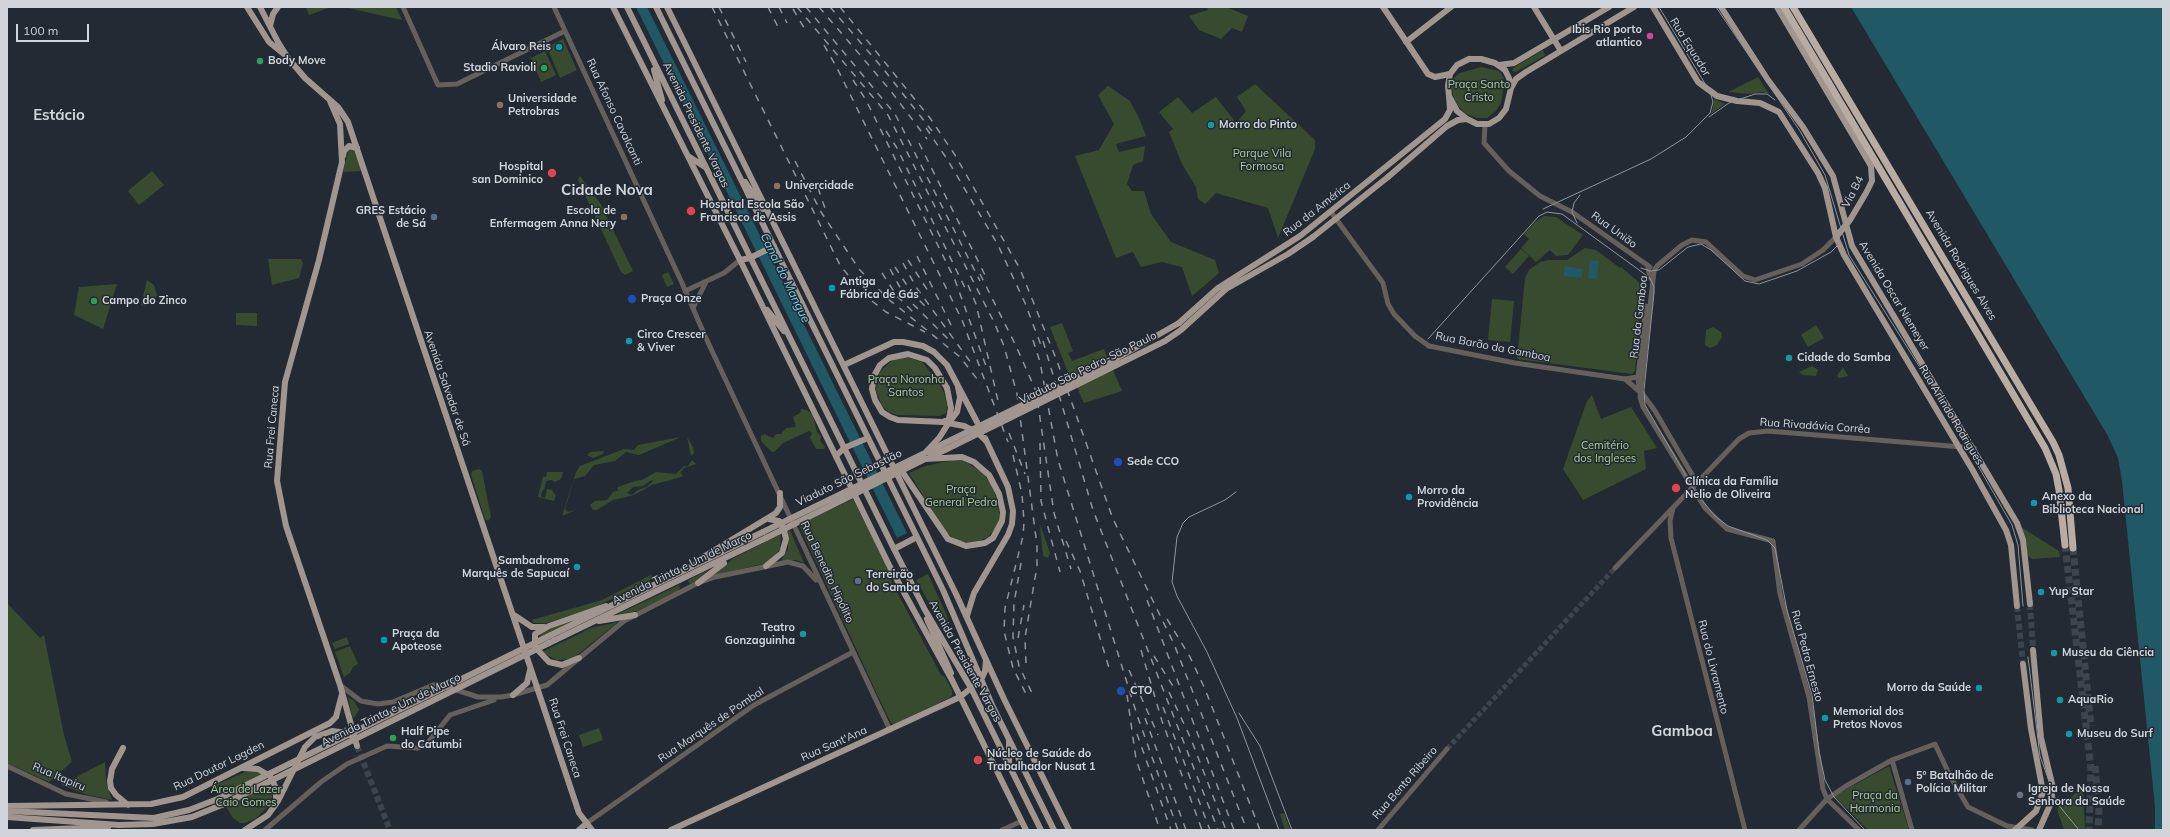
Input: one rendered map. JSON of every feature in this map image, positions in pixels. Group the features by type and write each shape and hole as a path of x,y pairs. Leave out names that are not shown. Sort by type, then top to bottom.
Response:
{"highway":[{"name":"Avenida Rodrigues Alves","path":"1784,7 2045,448 2056,474 2064,545"},
{"name":"Avenida Rodrigues Alves","path":"1793,7 2053,442 2059,455 2068,488 2073,548"}],"main road":[{"path":"247,7 270,42 288,58"},
{"path":"260,7 288,58"},
{"path":"270,26 273,14 278,7"},
{"name":"Avenida Presidente Vargas","path":"613,7 740,260 890,567 952,680 1026,830"},
{"name":"Avenida Presidente Vargas","path":"626,7 894,549 925,610 971,688 1041,830"},
{"name":"Avenida Presidente Vargas","path":"656,7 865,439 917,537 943,590 981,680 1054,830"},
{"name":"Avenida Presidente Vargas","path":"667,7 844,365 1069,830"},
{"path":"1382,7 1430,75 1437,77 1450,74"},
{"path":"1406,42 1451,7"},
{"path":"1534,7 1560,51"},
{"path":"1609,7 1514,63 1499,65 1481,59 1469,59 1457,65 1450,74 1448,86 1449,96 1457,111 1467,119 1485,125 1497,120 1503,114 1511,88 1520,76 1634,7"},
{"name":"Rua Equador","path":"1653,7 1698,82 1717,96 1737,100"},
{"name":"Avenida Oscar Niemeyer","path":"1721,7 1768,80 1803,127 1829,170 1837,187 1852,246 1974,448 2020,531 2026,561 2030,604"},
{"path":"1777,7 1807,56 1817,62"},
{"name":"Via B4","path":"1807,56 1871,166 1871,183 1846,226"},
{"path":"651,57 665,112"},
{"name":"Avenida Salvador de Sá","path":"288,58 346,117 356,148 367,174 420,338 538,689"},
{"path":"1499,65 1508,75 1511,88"},
{"name":"Rua da América","path":"1179,323 1218,288 1293,241 1331,212 1446,118 1450,110 1449,96"},
{"name":"Rua Frei Caneca","path":"274,808 305,747 315,738 325,732 340,731 348,733 357,744 340,685 286,526 277,480 286,382 320,260 342,162 340,124 330,100"},
{"name":"Rua Arlindo Rodrigues","path":"1737,100 1760,102 1779,112 1824,184 1836,238 1841,249 1959,447 1998,514 2009,537 2017,606"},
{"name":"Viaduto São Pedro-São Paulo","path":"946,446 1165,341 1181,330 1226,289 1288,254 1313,237 1447,126 1458,120 1467,119"},
{"path":"342,162 346,148 349,146 356,148"},
{"path":"688,156 705,167"},
{"path":"738,174 774,223"},
{"path":"1836,238 1846,226"},
{"path":"1841,249 1846,226"},
{"path":"740,260 750,258 771,247"},
{"path":"757,296 789,336"},
{"name":"Viaduto São Pedro-São Paulo","path":"946,446 1110,362 1179,323"},
{"path":"844,365 888,344 908,342 923,346 934,352 948,365 977,422"},
{"path":"925,456 948,424 951,408 947,388 935,368 926,360 908,354 889,358 880,365 874,376 872,389 875,400 882,412 898,420 943,422 972,430 986,441"},
{"path":"943,422 951,420 957,412 960,397 956,380"},
{"path":"967,617 972,597 1008,535 1012,524 1012,499 983,435"},
{"path":"836,456 844,448 865,439"},
{"path":"882,443 942,533 955,543 966,546 985,542 993,538 1002,521 1000,494 995,484 983,468 962,457 925,456"},
{"name":"Viaduto São Sebastião","path":"763,532 946,446"},
{"name":"Viaduto São Sebastião","path":"766,538 925,456"},
{"path":"678,573 769,519 780,507 780,494"},
{"path":"766,566 782,553 786,539 784,530 779,521 769,519"},
{"name":"Avenida Trinta e Um de Março","path":"7,817 119,825 171,822 192,817 551,635 763,532"},
{"path":"894,549 917,537"},
{"name":"Avenida Trinta e Um de Março","path":"7,811 154,818 222,801 738,553 766,538"},
{"path":"698,583 738,553"},
{"path":"579,658 562,665 556,664 540,655 535,647 534,637 539,630 622,601"},
{"path":"925,610 934,638 950,672 952,680"},
{"path":"514,615 532,626 549,626"},
{"path":"591,623 634,615"},
{"path":"2033,650 2041,738 2053,788 2050,805 2039,830"},
{"path":"981,680 985,671 986,659"},
{"path":"2016,829 2036,811 2040,805 2043,792 2031,729 2023,664"},
{"path":"513,695 530,679 530,666"},
{"name":"Rua Sant'Ana","path":"671,830 960,697 981,680"},
{"name":"Rua Frei Caneca","path":"538,689 579,813 592,830"},
{"name":"Rua Doutor Lagden","path":"7,806 151,804 183,797 330,723 336,716 342,694"},
{"path":"1009,740 1009,764"},
{"path":"123,748 112,768 110,781 111,788 116,795 128,805"},
{"path":"238,770 252,767 270,776 274,782 277,795 274,808 264,820 245,830"},
{"path":"579,830 587,823"},
{"path":"33,830 102,828 119,825"}],"street":[{"path":"403,7 438,85 457,84 566,31"},
{"name":"Rua Afonso Cavalcanti","path":"554,7 686,291"},
{"name":"Rua União","path":"1485,125 1483,133 1484,143 1509,171 1540,196 1577,215 1648,266"},
{"name":"Rua Barão da Gamboa","path":"1331,212 1383,283 1387,302 1394,314 1415,336 1429,346 1499,361 1624,379"},
{"name":"Rua da Gamboa","path":"1640,392 1652,282 1657,266 1685,243 1699,240 1710,245 1743,276 1756,280 1802,264 1823,250 1836,238"},
{"path":"686,291 731,269 735,262 740,260"},
{"path":"1648,266 1657,266"},
{"name":"Rua da Gamboa","path":"1648,266 1650,278 1638,377 1643,407 1692,489 1705,508 1721,525 1735,531 1773,541"},
{"path":"693,308 706,282"},
{"name":"Rua Benedito Hipólito","path":"686,291 780,494 821,588 890,730"},
{"path":"1624,379 1638,377"},
{"path":"1624,379 1640,392 1650,403 1697,483"},
{"name":"Rua Rivadávia Corrêa","path":"1615,568 1740,439 1749,433 1762,430 1974,448"},
{"name":"Rua do Livramento","path":"1673,507 1670,521 1671,538 1745,830"},
{"name":"Rua Pedro Ernesto","path":"1773,541 1780,594 1806,683 1820,772 1827,799"},
{"name":"Avenida Trinta e Um de Março","path":"538,689 548,685 618,626 634,615 698,583 715,577 788,562 796,563 808,570 821,588"},
{"name":"Rua Marquês de Pombal","path":"587,823 754,705 853,652"},
{"name":"Rua Frei Caneca","path":"340,685 361,701 378,704 393,702 433,685 441,685 478,697 501,697 538,689"},
{"path":"265,830 321,782 347,764 387,746 418,748 430,743 450,715 501,697"},
{"path":"1799,830 1827,799 1892,760 1934,744 1968,807 2000,824 2016,829 2032,830"},
{"name":"Rua Bento Ribeiro","path":"1378,830 1447,749"},
{"path":"1892,760 1912,830"},
{"name":"Rua Itapiru","path":"7,766 66,794 89,800 128,805"},
{"path":"1827,799 1859,830"},
{"path":"1002,830 1022,821"}],"green space":[{"path":"306,7 331,7 309,15"},
{"path":"343,7 396,7 402,20"},
{"path":"1207,7 1226,7 1248,16 1242,32 1232,28 1221,39 1199,30 1189,16 1208,10"},
{"path":"563,39 577,70 560,78 547,47"},
{"path":"1543,50 1544,56 1516,72 1512,71 1513,68"},
{"name":"Stadio Ravioli","path":"545,51 556,75 541,82 531,58"},
{"name":"Praça Santo Cristo","path":"1481,67 1499,71 1504,78 1501,103 1496,111 1487,118 1477,118 1466,114 1458,106 1453,96 1452,85 1454,78 1460,73"},
{"path":"1758,77 1769,94 1763,92 1749,94 1728,92"},
{"name":"Parque Vila Formosa","path":"1255,84 1315,140 1315,149 1278,238 1268,208 1216,193 1205,204 1198,199 1196,187 1182,164 1169,132 1173,129 1159,112 1178,97 1192,113 1216,97 1236,123 1246,111 1237,97"},
{"path":"1108,86 1130,101 1146,136 1116,144 1119,152 1145,146 1143,161 1133,165 1127,184 1132,191 1144,191 1151,214 1171,242 1215,260 1219,273 1192,296 1182,267 1162,262 1141,267 1133,252 1116,258 1075,156 1099,150 1114,124 1098,95"},
{"path":"1714,99 1725,104 1711,114 1713,107"},
{"path":"349,148 354,149 363,171 343,172"},
{"path":"152,171 164,185 139,205 128,191"},
{"path":"580,176 600,203 633,271 625,275 621,272 578,180"},
{"path":"1544,216 1556,217 1583,235 1568,255 1556,256 1550,250 1536,262 1521,248 1529,239 1524,234 1535,222"},
{"path":"1585,248 1596,250 1620,268 1621,267 1642,285 1635,371 1632,374 1517,359 1525,278 1529,270 1540,262 1549,260 1567,260"},
{"path":"1521,249 1529,256 1513,274 1505,267"},
{"path":"268,259 301,259 303,263 299,278 272,285"},
{"path":"668,272 674,284 667,287 662,275"},
{"path":"147,280 154,285 157,295 153,303 145,306 141,305"},
{"name":"Campo do Zinco","path":"117,284 103,329 74,315 79,287"},
{"path":"1492,299 1514,301 1510,342 1488,340"},
{"path":"236,313 257,313 257,326 236,325"},
{"path":"1062,323 1073,351 1068,353 1072,361 1104,349 1122,391 1084,403 1071,374 1069,375 1050,327"},
{"path":"1816,325 1824,338 1808,347 1801,335"},
{"path":"1713,327 1721,332 1722,337 1717,345 1710,348 1705,345 1706,330"},
{"name":"Praça Noronha Santos","path":"906,357 922,362 938,381 944,393 947,405 946,413 940,416 897,415 889,412 882,406 876,391 877,378 880,372 891,361"},
{"path":"1812,366 1818,370 1816,376 1803,375 1799,372"},
{"path":"1843,367 1848,376 1839,378 1837,376"},
{"name":"Cemitério dos Ingleses","path":"1592,395 1601,419 1631,407 1657,448 1644,451 1646,469 1583,500 1563,469 1587,401"},
{"path":"801,409 807,410 813,415 817,432 821,436 820,441 825,447 824,449 816,449 810,438 812,433 809,431 783,443 774,452 772,452 761,441 761,436 764,434 773,438 776,434 781,434 786,428 796,427 793,417 800,413"},
{"path":"681,437 639,455 626,452 615,461 594,465 585,476 574,479 565,509 568,512 576,510 562,516 576,472 580,466 624,449 634,450 638,445"},
{"path":"687,437 693,447 694,453 691,456"},
{"path":"604,451 603,454 593,458 587,455 590,452"},
{"path":"692,460 696,464 684,468 680,473 683,475 681,477 652,485 634,495 613,500 597,510 593,510 590,505 595,501 607,500 613,492 620,490 617,490 618,487 642,480 656,472 676,474 684,466 688,466","holes":["654,480 647,487 638,490 632,495 627,493 633,487 643,486"]},
{"name":"Praça General Pedra","path":"953,460 964,461 982,472 990,483 996,497 999,522 988,537 979,541 969,543 957,541 946,532 909,473 925,466"},
{"path":"479,469 482,471 491,517 488,521 485,519 471,475 472,471"},
{"path":"547,472 563,472 561,479 555,482 551,480 546,481 545,487 541,494 541,497 545,498 547,489 552,490 556,496 554,501 538,497 543,477 546,477"},
{"path":"853,499 888,568 889,577 941,675 945,677 952,690 952,695 949,698 894,724 891,723 877,694 799,525"},
{"path":"1040,524 1050,553 1048,558 1043,556"},
{"path":"2021,527 2059,551 2060,557 2032,559 2028,556"},
{"path":"790,530 804,563 796,560 781,561 788,549 788,531"},
{"path":"781,534 780,549 770,562 712,576 734,558"},
{"path":"710,569 694,582 690,584 688,581 690,579"},
{"path":"928,574 948,618 947,624 941,623 916,580"},
{"path":"651,575 653,579 595,607 547,623 533,623 532,620 602,600"},
{"path":"679,585 680,588 678,591 637,611 616,615"},
{"path":"7,603 40,638 44,635 64,735 72,762 49,782 7,763"},
{"path":"589,613 537,640 542,632"},
{"path":"618,622 572,659 556,660 542,652 591,628"},
{"path":"347,637 349,644 335,649 332,643"},
{"path":"350,646 358,664 353,667 350,673 344,677 335,652"},
{"path":"348,697 354,701 359,710 353,719"},
{"path":"599,728 603,740 583,747 579,735"},
{"path":"105,762 106,781 112,800 88,795 61,785"},
{"name":"Praça da Harmonia","path":"1889,766 1909,830 1868,830 1834,796"},
{"name":"Área de Lazer Caio Gomes","path":"245,772 257,772 262,774 267,779 273,793 270,805 255,819 245,823 240,823 233,818 213,786"},
{"path":"2083,787 2085,830 2064,830 2057,809"},
{"path":"1284,813 1290,829 1288,830 1285,830 1280,814"}],"water":[{"path":"636,7 647,7 907,533 897,538"},
{"path":"1851,7 2163,7 2163,830 2155,830 2155,807 2122,481 2118,458 2108,436"},
{"path":"1590,260 1599,261 1597,279 1588,278"},
{"path":"1565,266 1583,269 1582,278 1564,276"}],"tunnel":[{"path":"2065,545 2091,769 2089,830"},
{"path":"2073,548 2091,726"},
{"path":"1447,749 1615,568"},
{"path":"2030,604 2033,650"},
{"path":"2017,606 2023,664"},
{"path":"357,746 390,830"},
{"path":"2095,766 2099,808 2098,830"}],"tram line":[{"path":"1543,209 1651,159 1686,137 1710,113 1713,102 1710,92 1659,7"},
{"path":"1716,7 1800,131 1825,175 1849,255 1938,396 2012,525 2018,545 2023,606"},
{"path":"1709,117 1729,103 1755,94 1767,94 1775,100"},
{"path":"1577,223 1572,212 1574,203 1580,195"},
{"path":"1428,339 1539,216 1547,212 1562,214 1650,278 1654,287 1654,293 1644,390 1645,405 1696,493 1715,516 1728,526 1767,540 1775,548 1787,610 1812,695 1819,752 1825,780 1834,797 1865,830"},
{"path":"1641,268 1650,271 1659,270 1688,247 1701,244 1711,250 1745,281 1759,284 1797,271 1831,252 1839,244 1840,233"},
{"path":"1236,492 1225,500 1189,517 1183,523 1177,537 1172,582 1177,596 1207,652 1237,718 1279,830"},
{"path":"2028,657 2040,756 2057,803 2079,830"},
{"path":"1239,713 1260,746 1292,830"}],"railway":[{"path":"712,7 840,265 861,291"},
{"path":"719,7 746,62"},
{"path":"768,7 778,27"},
{"path":"779,7 787,23"},
{"path":"797,7 888,115 994,322 1004,346 1017,394 1037,545 1037,566 1025,638 1026,664"},
{"path":"806,7 895,114 980,281"},
{"path":"819,7 890,90 927,139"},
{"path":"830,7 885,71 932,131"},
{"path":"840,7 930,118 955,155 1020,269 1057,361 1113,519 1174,644 1247,830"},
{"path":"793,9 806,31"},
{"path":"824,45 837,68 962,320 1008,442"},
{"path":"853,80 866,100 955,280 986,366"},
{"path":"926,128 947,159 998,245 1025,303 1042,348"},
{"path":"886,131 897,148 967,292"},
{"path":"919,143 986,277"},
{"path":"795,161 821,212 859,269 887,298 960,357 981,384"},
{"path":"818,188 827,214"},
{"path":"917,256 953,329"},
{"path":"908,260 930,294"},
{"path":"903,263 916,287 974,367"},
{"path":"895,267 912,293 925,306"},
{"path":"890,269 902,291 911,302 951,342"},
{"path":"882,273 897,296 913,312"},
{"path":"980,274 1016,346 1036,391 1054,513 1071,569"},
{"path":"968,285 976,304 998,401"},
{"path":"872,301 886,312 925,332"},
{"path":"1033,340 1040,362 1058,460 1137,715 1178,830"},
{"path":"1043,341 1093,510 1218,830"},
{"path":"1009,433 1025,474"},
{"path":"1040,443 1041,501 1060,572"},
{"path":"1013,455 1022,494 1024,522 1023,536 1005,608 1004,631 1013,668 1027,696"},
{"path":"1066,541 1080,571 1109,668"},
{"path":"1021,563 1014,603 1013,637 1019,666 1032,693"},
{"path":"1147,600 1234,830"},
{"path":"1018,638 1024,605"},
{"path":"1167,619 1190,657 1205,689 1260,830"},
{"path":"1141,650 1162,721 1202,830"},
{"path":"1154,656 1176,691"},
{"path":"1129,670 1158,735"},
{"path":"1169,692 1191,739 1226,830"},
{"path":"1127,695 1136,759 1160,830"},
{"path":"1163,707 1210,830"},
{"path":"1145,718 1186,830"},
{"path":"1137,734 1171,830"}],"place":[{"name":"Ibis Rio porto atlantico","path":"1650,36"},
{"name":"Álvaro Reis","path":"559,47"},
{"name":"Body Move","path":"260,61"},
{"name":"Stadio Ravioli","path":"544,68"},
{"name":"Universidade Petrobras","path":"500,105"},
{"name":"Morro do Pinto","path":"1211,125"},
{"name":"Hospital san Dominico","path":"552,173"},
{"name":"Univercidade","path":"777,186"},
{"name":"Hospital Escola São Francisco de Assis","path":"691,211"},
{"name":"GRES Estácio de Sá","path":"434,217"},
{"name":"Escola de Enfermagem Anna Nery","path":"624,217"},
{"name":"Antiga Fábrica de Gás","path":"832,288"},
{"name":"Praça Onze","path":"632,299"},
{"name":"Campo do Zinco","path":"94,301"},
{"name":"Circo Crescer & Viver","path":"629,341"},
{"name":"Cidade do Samba","path":"1789,358"},
{"name":"Sede CCO","path":"1118,462"},
{"name":"Clínica da Família Nelio de Oliveira","path":"1676,488"},
{"name":"Morro da Providência","path":"1409,497"},
{"name":"Anexo da Biblioteca Nacional","path":"2034,503"},
{"name":"Sambadrome Marquês de Sapucaí","path":"577,567"},
{"name":"Terreirão do Samba","path":"858,581"},
{"name":"Yup Star","path":"2041,592"},
{"name":"Teatro Gonzaguinha","path":"803,634"},
{"name":"Praça da Apoteose","path":"384,640"},
{"name":"Museu da Ciência","path":"2054,653"},
{"name":"Morro da Saúde","path":"1979,688"},
{"name":"CTO","path":"1121,691"},
{"name":"AquaRio","path":"2060,700"},
{"name":"Memorial dos Pretos Novos","path":"1825,718"},
{"name":"Museu do Surf","path":"2069,734"},
{"name":"Half Pipe do Catumbi","path":"393,738"},
{"name":"Núcleo de Saúde do Trabalhador Nusat 1","path":"978,760"},
{"name":"5º Batalhão de Polícia Militar","path":"1908,782"},
{"name":"Igreja de Nossa Senhora da Saúde","path":"2020,795"}],"district":[{"name":"Estácio","path":"59,115"},
{"name":"Cidade Nova","path":"607,190"},
{"name":"Gamboa","path":"1682,731"}],"water label":[{"name":"Canal do Mangue","path":"785,278"}]}
